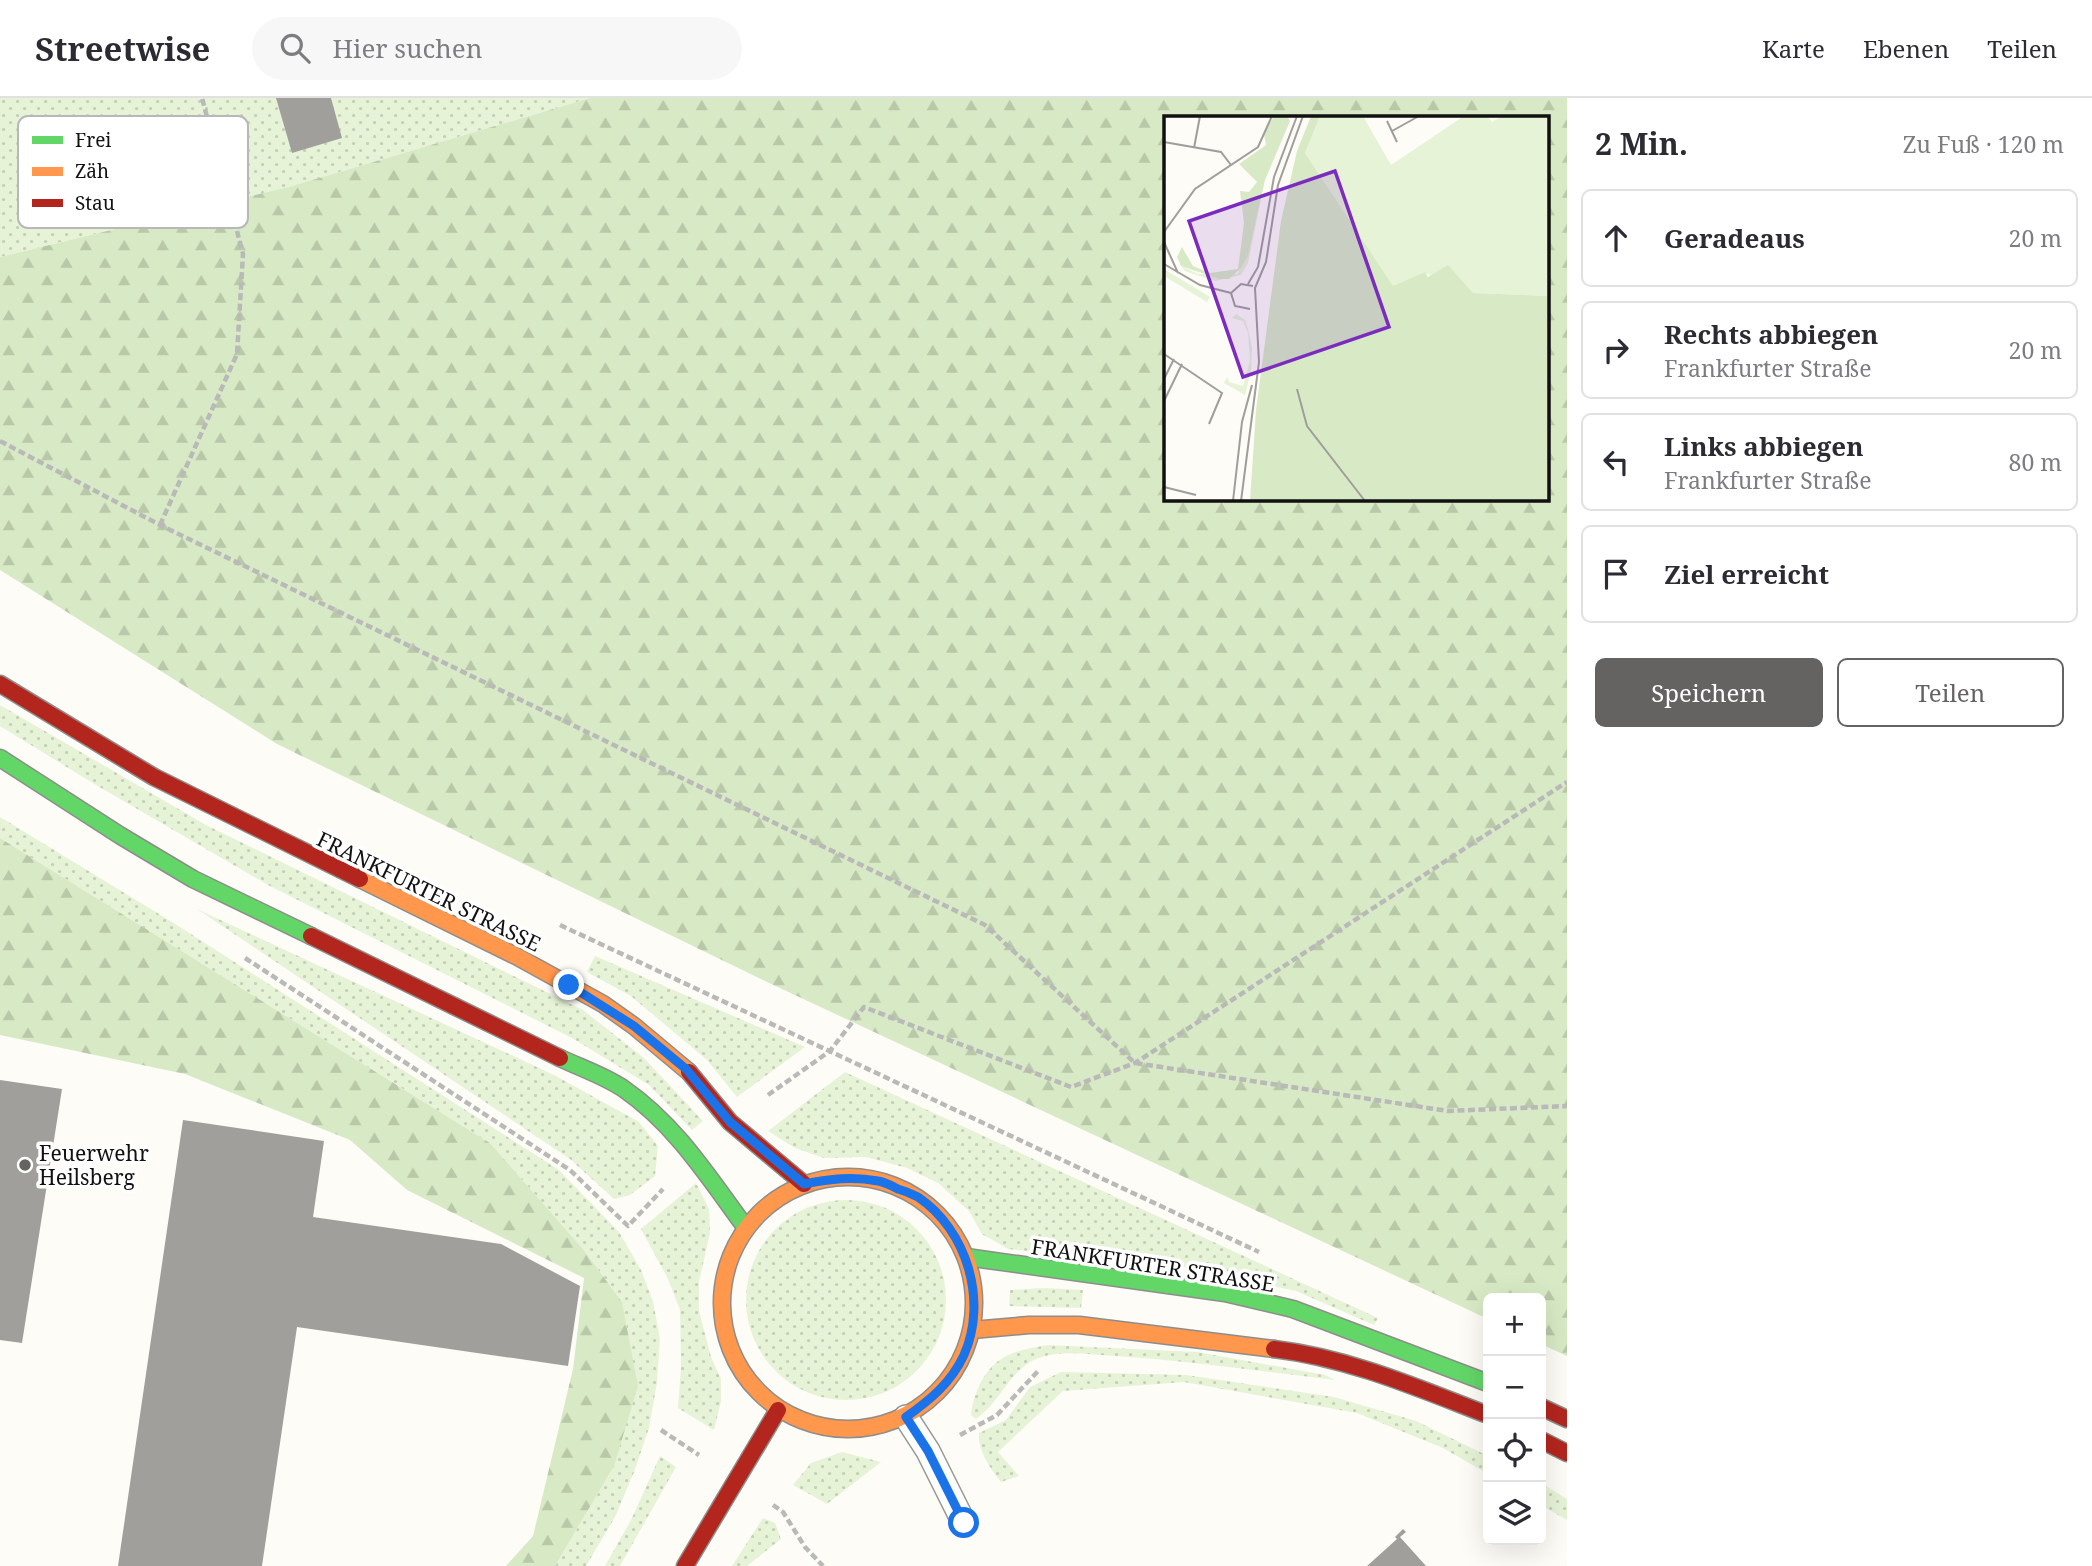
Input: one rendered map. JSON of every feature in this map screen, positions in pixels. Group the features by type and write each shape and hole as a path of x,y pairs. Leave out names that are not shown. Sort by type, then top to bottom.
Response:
{"main road":[{"name":"FRANKFURTER STRASSE","path":"0,684 153,777 516,956 603,1004 686,1069 730,1122 804,1184"},
{"path":"0,758 193,879 622,1088 660,1117 691,1153 746,1228"},
{"path":"843,1176 881,1181 918,1197 947,1224 966,1258 974,1293 972,1330 964,1354 951,1377 934,1397 906,1417 869,1429 821,1428 778,1410 752,1387 734,1358 723,1326 722,1292 729,1258 746,1228 770,1204 804,1184 843,1176"},
{"name":"FRANKFURTER STRASSE","path":"966,1258 1213,1291 1293,1309 1483,1381"},
{"path":"972,1330 1028,1325 1079,1325 1309,1353 1367,1368 1483,1413"},
{"path":"1546,1409 1567,1419"},
{"path":"685,1566 778,1410"},
{"path":"1546,1442 1567,1453"}],"lane":[{"path":"906,1417 928,1451 964,1523"}],"path":[{"path":"202,98 207,116"},
{"path":"160,525 237,354 243,254 236,228"},
{"path":"0,441 160,525 985,925 1135,1063 1448,1111 1567,1106"},
{"path":"1259,1252 830,1051 864,1007 1071,1087 1135,1063 1567,782"},
{"path":"244,958 570,1170 628,1226"},
{"path":"928,1451 996,1415 1038,1371 1047,1367"},
{"path":"803,1542 823,1566"}],"green space":[{"path":"0,98 590,98 248,197 248,116 18,116 18,228 119,228 0,257"},
{"path":"590,98 1567,98 1567,1356 1546,1346 1546,1293 1483,1293 1483,1317 767,982 277,744 0,570 0,257 119,228 248,228 248,197"},
{"path":"0,705 206,825 583,1010 644,1058 703,1121 692,1130 649,1085 572,1038 268,885 96,785 0,726"},
{"path":"0,817 172,922 559,1170 619,1232 641,1270 653,1301 660,1339 657,1382 649,1428 634,1472 615,1517 586,1566 555,1566 614,1466 622,1302 583,1249 490,1143 0,838"},
{"path":"0,838 490,1143 583,1249 622,1302 638,1386 614,1466 555,1566 506,1566 533,1536 573,1369 584,1278 407,1190 350,1140 185,1074 0,1035"},
{"path":"197,909 554,1075 639,1122 658,1146 655,1176 630,1195 614,1199 570,1159"},
{"path":"595,956 805,1047 737,1097 707,1060 631,996 587,972"},
{"path":"845,1072 1378,1318 1374,1325 1296,1291 1184,1267 1008,1249 982,1234 969,1211 938,1183 907,1168 866,1157 824,1158 795,1148 768,1131"},
{"path":"696,1183 709,1209 710,1233 699,1282 699,1311 711,1357 721,1379 721,1401 714,1430 678,1408 681,1367 680,1310 668,1279 641,1229"},
{"path":"846,1200 884,1207 917,1229 939,1262 946,1300 939,1338 917,1371 884,1393 846,1400 808,1393 775,1371 753,1338 746,1300 753,1262 775,1229 808,1207"},
{"path":"1010,1290 1083,1290 1081,1308 1009,1306"},
{"path":"1047,1345 1197,1352 1325,1375 1335,1380 1226,1366 1065,1353 1045,1356 1027,1364 984,1413 976,1419 971,1415 983,1378 996,1363 1013,1353"},
{"path":"1061,1372 1186,1375 1334,1397 1416,1421 1483,1454 1483,1471 1443,1448 1357,1413 1184,1382 1063,1391 998,1452 1019,1476 1001,1482 982,1452 979,1433 1006,1420 1030,1387"},
{"path":"842,1452 881,1462 827,1504 793,1485 811,1463"},
{"path":"660,1456 676,1467 620,1566 605,1566 631,1520"},
{"path":"1546,1486 1567,1499 1567,1520 1546,1508"},
{"path":"763,1518 775,1523 781,1539 747,1566 732,1566"}],"building":[{"path":"276,98 331,98 342,138 292,153"},
{"name":"Feuerwehr Heilsberg","path":"0,1080 62,1089 22,1343 0,1340"},
{"path":"183,1120 324,1141 313,1217 501,1244 580,1286 568,1366 297,1327 262,1566 118,1566"},
{"path":"1403,1529 1406,1532 1400,1537 1426,1566 1367,1566 1397,1539 1395,1537"}],"traffic: fast":[{"path":"0,758 193,879 311,936"},
{"path":"560,1058 617,1084 643,1103 691,1153 746,1228"},
{"path":"966,1257 1225,1293 1293,1309 1483,1381"}],"traffic: slow":[{"path":"360,879 516,956 603,1004 689,1072"},
{"path":"848,1177 885,1182 918,1198 937,1214 953,1233 969,1266 974,1303 969,1340 953,1373 937,1392 918,1408 885,1424 848,1429 811,1424 778,1408 759,1392 743,1373 727,1340 722,1303 727,1266 743,1233 759,1214 778,1198 811,1182 848,1177"},
{"path":"972,1330 1029,1325 1079,1325 1274,1349"}],"traffic: jam":[{"path":"0,684 154,777 360,879"},
{"path":"311,936 560,1058"},
{"path":"689,1072 730,1122 804,1184"},
{"path":"1274,1349 1356,1367 1483,1413"},
{"path":"1546,1409 1567,1419"},
{"path":"685,1566 778,1410"},
{"path":"1546,1442 1567,1453"}],"place":[{"name":"Feuerwehr Heilsberg","path":"25,1165"}],"route":[{"path":"569,985 634,1026 686,1069 730,1122 804,1184 843,1176 881,1181 918,1197 947,1224 966,1258 974,1293 972,1330 964,1354 951,1377 934,1397 906,1417 928,1451 964,1523"}]}
